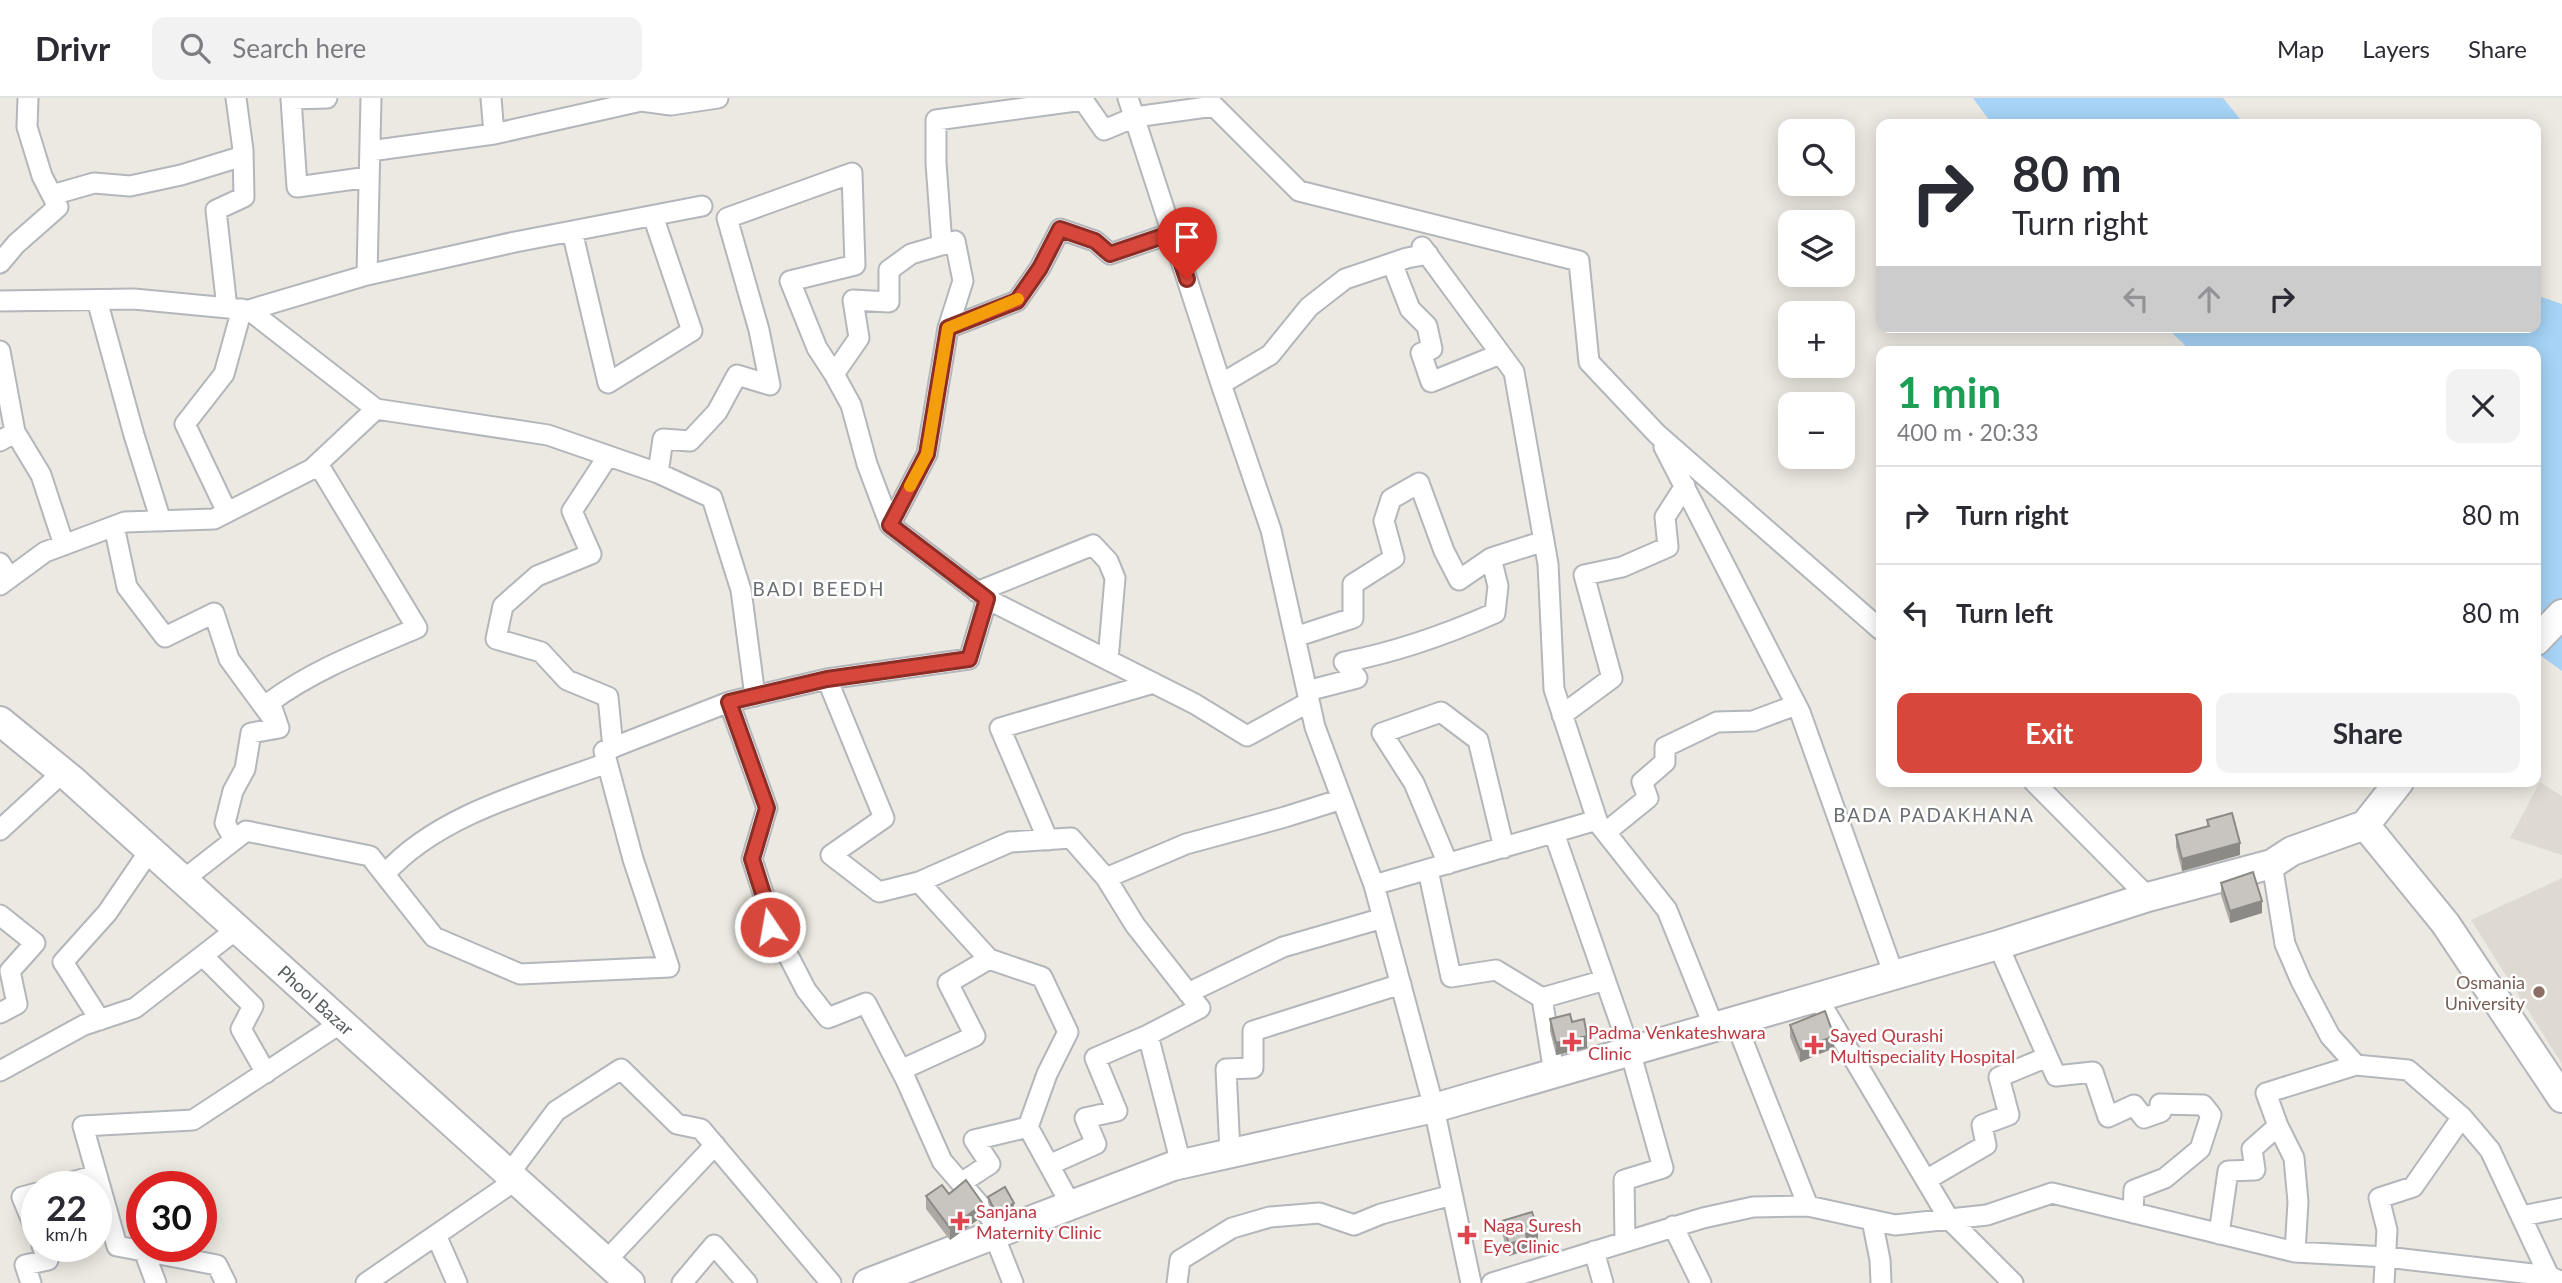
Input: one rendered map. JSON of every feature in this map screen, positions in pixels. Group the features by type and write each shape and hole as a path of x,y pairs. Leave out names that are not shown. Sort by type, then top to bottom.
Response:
{"street":[{"path":"0,263 16,244 58,206 42,176 27,127 28,98"},
{"path":"227,512 185,424 225,374 240,309 216,210 244,197 243,156 236,98"},
{"path":"327,98 291,99 297,187 369,177"},
{"path":"367,275 371,98"},
{"path":"491,98 494,134"},
{"path":"370,151 494,134 641,99 671,105 718,98"},
{"path":"1128,98 1271,530 1315,727 1374,885 1434,1108 1471,1283"},
{"path":"942,245 936,120 1083,100 1104,130 1135,117 1214,106 1299,191 1579,261 1589,362 1657,434 1876,626"},
{"path":"52,195 94,183 130,186 181,175 243,156"},
{"path":"657,473 663,439 690,441 717,412 737,375 770,385 759,330 727,218 852,173 855,265 790,281 817,348 850,405 867,464 890,525 982,596 1195,704 1247,736 1308,697 1357,678 1344,662 1433,640 1495,613 1498,586 1491,558"},
{"path":"1,299 134,299 240,309 367,275 702,206"},
{"path":"572,231 608,383 692,331 653,216"},
{"path":"948,328 1017,301 1040,268 1060,229 1095,241 1110,254 1172,233"},
{"path":"834,374 859,338 853,300 889,302 889,270 911,254 956,241 963,281 948,328 927,454 890,525"},
{"path":"1221,384 1270,355 1309,307 1345,279 1425,251 1514,372 1548,564 1554,689 1601,826 1667,910 1724,1024 1808,1206"},
{"path":"1392,263 1410,309 1427,326 1432,349 1422,353 1431,382 1500,354"},
{"path":"96,300 161,521"},
{"path":"240,309 376,409 548,435 657,473 712,498 741,590 755,696"},
{"path":"0,351 7,437 41,474 64,545"},
{"path":"3,575 46,552 125,522 214,519 312,469 376,409"},
{"path":"1657,434 1796,705 1894,975"},
{"path":"183,880 246,831 370,856 434,937 520,974 669,967 633,859 610,755 608,696 567,680 541,652 496,639 503,606 537,576 591,554 572,511 608,456"},
{"path":"279,728 270,702 328,666 417,628 318,464"},
{"path":"1295,636 1353,618 1353,584 1394,558 1384,521 1391,499 1419,483 1444,551 1459,580 1491,558 1544,541"},
{"path":"1562,715 1612,678 1584,575 1622,567 1668,547 1665,517 1685,486"},
{"path":"114,526 127,587 164,637 214,613 229,659 279,728"},
{"path":"982,596 1093,545 1108,561 1115,578 1108,660"},
{"path":"385,874 402,855 442,827 729,702 827,679 969,659 982,596"},
{"path":"2541,636 2562,614"},
{"path":"827,679 884,818 831,855 879,892 919,881 1010,842 1072,838 1106,877 1135,925 1200,1008 1095,1058 1118,1111 1085,1118 1096,1144 1049,1165"},
{"path":"1048,840 1000,728 1154,683"},
{"path":"729,702 767,808 752,859 770,927 806,990 828,1018 866,1003 901,1070 942,1161 998,1233 1013,1283"},
{"path":"1374,885 1554,833 1601,826 1648,798 1642,782 1665,762 1665,747 1717,722 1754,721 1796,705"},
{"path":"1448,864 1414,783 1382,733 1441,712 1478,740 1504,848"},
{"name":"Phool Bazar","path":"0,721 150,850 630,1283"},
{"path":"234,840 225,823 233,791 245,769 251,733 279,728"},
{"path":"0,830 62,772"},
{"path":"2039,787 2148,897"},
{"path":"868,1283 910,1277 998,1233 1181,1164 1434,1108 1998,945 2148,897 2272,864 2292,852 2365,825 2395,787"},
{"path":"1106,877 1186,844 1342,799"},
{"path":"2365,825 2445,923 2562,1098"},
{"path":"1554,833 1630,1051 1663,1168 1625,1180 1625,1241"},
{"path":"100,1020 62,962 107,913 150,850"},
{"path":"2272,864 2285,944 2330,1036 2356,1065"},
{"path":"1428,870 1451,977 1496,970 1542,998 1605,980"},
{"path":"919,881 989,959 1042,977 1068,1032 1047,1074 1028,1127 1071,1205"},
{"path":"0,915 36,943 10,971 17,1004 0,1013"},
{"path":"1188,993 1283,947 1383,918"},
{"path":"0,1071 84,1026 135,1008 237,929"},
{"path":"1998,945 2056,1076 2093,1072 2108,1117 2134,1105 2144,1118 2161,1112 2160,1104 2203,1105 2211,1115 2200,1149 2165,1178 2134,1190 2133,1213"},
{"path":"203,956 253,1006 241,1029 266,1073"},
{"path":"901,1070 975,1036 948,983 989,959"},
{"path":"1230,1153 1226,1069 1253,1068 1253,1031 1401,984"},
{"path":"1817,997 1949,1219 2013,1283"},
{"path":"1542,998 1555,1073"},
{"path":"96,1171 83,1126 193,1120 341,1023"},
{"path":"1148,1035 1181,1164"},
{"path":"1926,1180 1986,1145 1982,1125 2009,1115 1999,1077 2048,1057"},
{"path":"2295,1252 2298,1202 2294,1158 2266,1093 2356,1065 2408,1070 2462,1117 2490,1150 2556,1279"},
{"path":"366,1283 436,1235 512,1177 556,1111 621,1069 677,1124 701,1129 831,1283"},
{"path":"2384,1283 2387,1230 2379,1198 2413,1187 2462,1117"},
{"path":"2219,1234 2228,1171 2255,1170 2252,1149 2278,1126"},
{"path":"961,1183 990,1164 974,1140 1028,1127"},
{"path":"606,1261 715,1145"},
{"path":"1493,1283 1673,1226 1754,1207 1808,1206 1895,1225 1987,1215 2052,1193 2295,1252 2386,1257 2556,1279"},
{"path":"1177,1283 1180,1260 1232,1228 1270,1217 1319,1213 1354,1225 1381,1214 1452,1195"},
{"path":"2522,1216 2562,1208"},
{"path":"1872,1220 1880,1260 1881,1283"},
{"path":"1673,1226 1701,1283"},
{"path":"112,1228 117,1246 126,1248"},
{"path":"436,1235 457,1283"},
{"path":"682,1283 714,1245 747,1283"},
{"path":"1594,1251 1603,1283"},
{"path":"31,1283 25,1265 39,1262"},
{"path":"148,1262 156,1283"},
{"path":"201,1262 217,1265 226,1283"}],"shaded area":[{"path":"2541,783 2562,796 2562,855 2510,838 2537,787 2541,787"},
{"name":"Osmania University","path":"2562,878 2562,1064 2471,920"}],"water":[{"path":"1973,98 2223,98 2240,119 1988,119"},
{"path":"2541,297 2562,304 2562,671 2541,656 2541,346 2186,346 2172,333 2541,333"}],"building":[{"path":"2232,813 2240,843 2182,859 2176,835 2209,826 2207,820"},
{"path":"2253,872 2262,901 2230,911 2221,883"},
{"path":"1825,1011 1834,1036 1800,1050 1790,1025"},
{"path":"1570,1014 1572,1022 1584,1019 1587,1036 1556,1043 1550,1019"},
{"path":"966,1180 983,1204 950,1228 926,1196 942,1185 949,1194"},
{"path":"1005,1187 1014,1203 996,1213 988,1197"},
{"path":"1532,1212 1538,1230 1526,1234 1527,1238 1509,1244 1502,1221"}],"slow traffic":[{"path":"910,486 927,454 948,328 1018,299"}],"place":[{"name":"Osmania University","path":"2539,992"},
{"name":"Padma Venkateshwara Clinic","path":"1572,1042"},
{"name":"Sayed Qurashi Multispeciality Hospital","path":"1814,1045"},
{"name":"Sanjana Maternity Clinic","path":"960,1221"},
{"name":"Naga Suresh Eye Clinic","path":"1467,1235"}],"district":[{"name":"BADI BEEDH","path":"819,588"},
{"name":"BADA PADAKHANA","path":"1934,814"}],"route":[{"path":"770,927 752,859 767,808 729,702 827,679 969,659 987,599 890,525 927,454 948,328 1017,301 1040,268 1060,229 1095,241 1110,254 1172,233 1187,279"}]}
